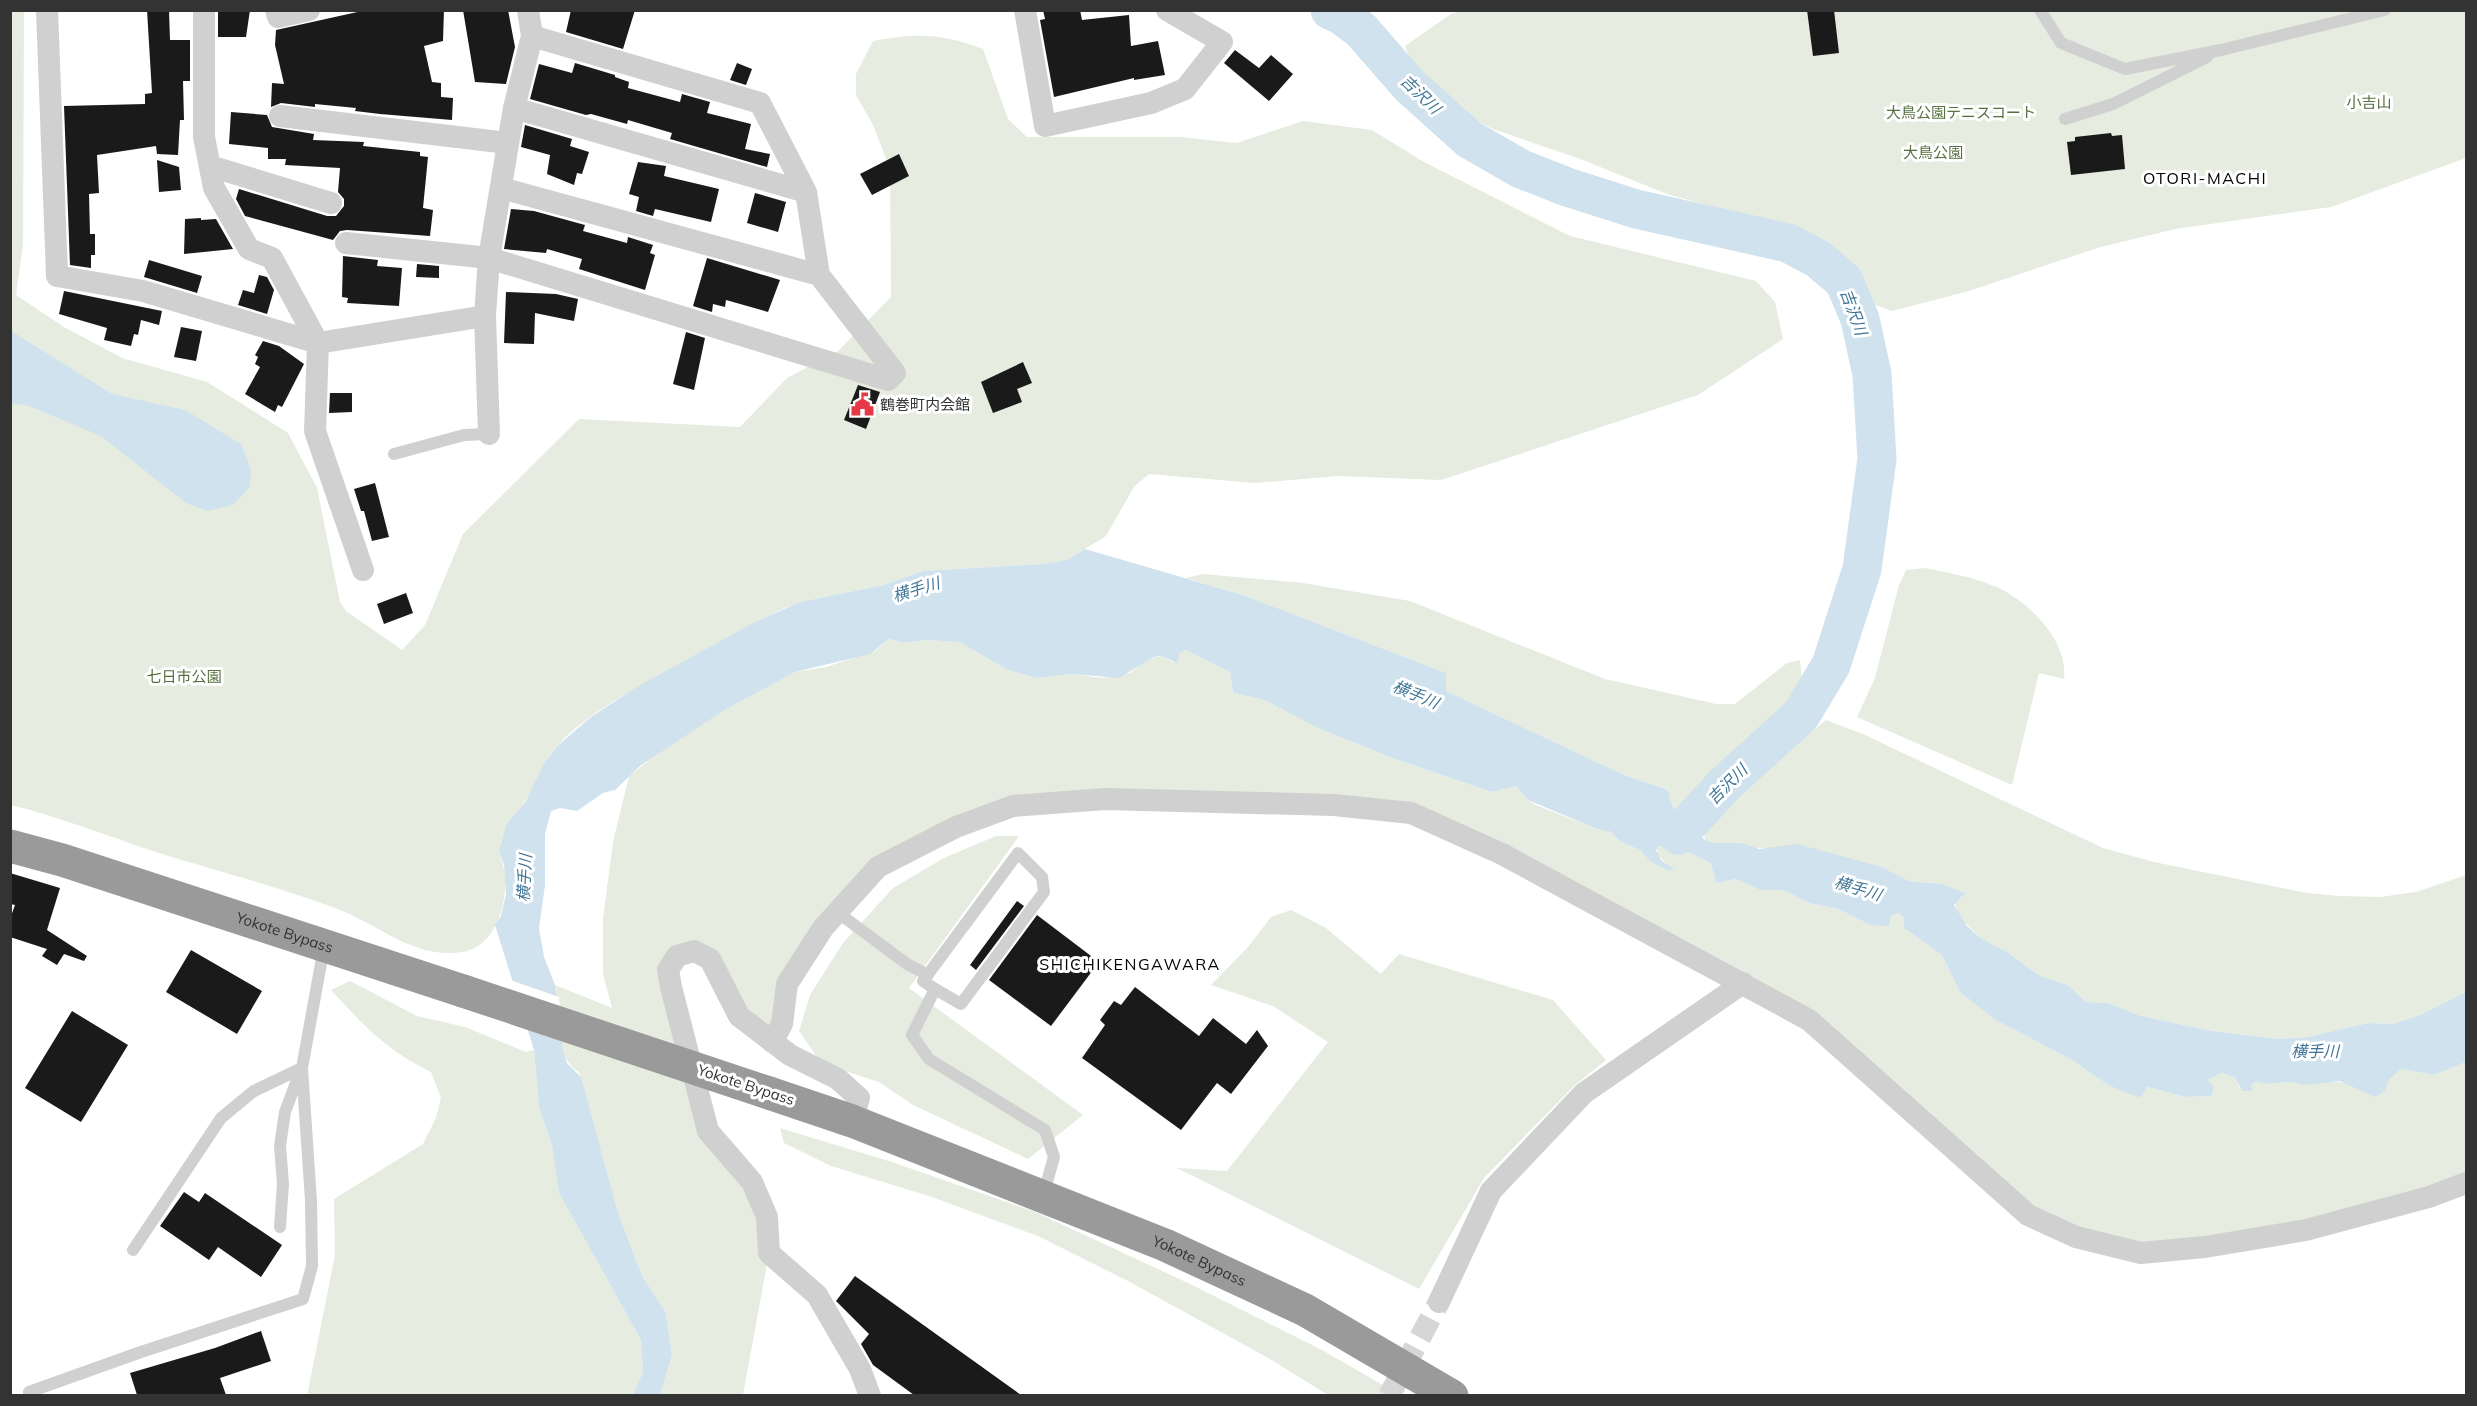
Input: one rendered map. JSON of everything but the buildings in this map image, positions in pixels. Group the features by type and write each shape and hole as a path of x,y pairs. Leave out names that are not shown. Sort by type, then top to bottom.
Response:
{"highway":[{"name":"Yokote Bypass","path":"10,846 62,860 852,1121 1165,1245 1305,1310 1452,1395"}],"street":[{"path":"47,10 57,276 143,291 318,343 485,316"},
{"path":"204,10 204,137 214,188 249,249 272,258 318,343 315,431 325,467 363,570"},
{"path":"276,10 279,17 309,10"},
{"path":"489,434 485,316 489,258 514,108 532,36 528,10"},
{"path":"1025,10 1045,126 1151,103 1185,89 1222,42 1167,10"},
{"path":"346,243 489,258 888,380 895,373 819,275 806,192 760,103 532,36"},
{"path":"514,108 806,192"},
{"path":"280,116 508,143"},
{"path":"210,166 331,203"},
{"path":"501,188 819,275"},
{"path":"772,1042 782,1024 787,984 823,928 878,867 956,827 1013,806 1106,799 1334,805 1411,813 1502,854 1809,1020 2028,1215 2076,1237 2141,1253 2205,1247 2306,1230 2429,1197 2466,1183"},
{"path":"852,1121 859,1098 838,1079 790,1055 739,1016 710,959 694,951 676,956 668,970 670,987 708,1131 752,1182 767,1217 769,1253 817,1295 860,1369 870,1395"},
{"path":"1439,1302 1491,1191 1576,1101 1743,983"}],"lane":[{"path":"2040,10 2061,43 2126,69 2221,50 2385,10"},
{"path":"2065,119 2113,104 2221,50"},
{"path":"394,454 464,435 489,434"},
{"path":"1018,853 1042,877 1044,892 961,1004 935,989 923,981 1018,853"},
{"path":"837,912 907,964 928,975"},
{"path":"280,1227 283,1184 280,1146 285,1112 302,1068 324,946"},
{"path":"935,989 912,1035 929,1059 1045,1130 1054,1157 1043,1197"},
{"path":"133,1250 221,1118 254,1091 302,1068"},
{"path":"29,1392 141,1352 303,1299 312,1266 311,1201 302,1068"}],"green space":[{"name":"大鳥公園","path":"1464,10 2466,11 2466,158 2331,207 2175,229 2097,248 1969,291 1892,311 1873,304 1848,268 1792,229 1667,194 1583,160 1493,129 1445,104 1416,75 1405,46 1451,14"},
{"name":"七日市公園","path":"10,11 24,11 23,245 16,295 64,327 122,358 207,382 288,433 317,488 340,602 346,611 402,650 425,625 463,534 579,419 740,427 787,378 838,351 891,297 890,169 873,125 856,95 856,74 873,41 928,36 954,40 983,49 1008,119 1027,137 1180,137 1237,143 1303,121 1372,130 1424,162 1570,236 1756,281 1775,302 1783,339 1698,395 1441,480 1338,476 1255,483 1149,474 1134,487 1106,536 1067,560 1042,564 923,571 884,585 800,602 780,610 641,685 593,715 555,748 505,831 500,851 505,876 504,899 491,933 484,942 463,952 429,951 397,939 351,915 313,900 11,805"},
{"path":"1925,568 1983,582 2013,596 2046,626 2060,652 2064,665 2064,679 2039,673 2012,785 1857,717 1875,678 1899,585 1906,570"},
{"path":"1203,574 1303,583 1410,601 1605,679 1716,704 1735,704 1787,663 1800,660 1802,681 1792,704 1766,737 1739,752 1724,777 1701,798 1698,808 1682,816 1670,803 1669,792 1666,789 1624,775 1446,691 1446,673 1243,595 1186,578"},
{"path":"889,639 904,643 927,640 959,642 1008,670 1037,678 1072,674 1102,678 1130,673 1147,660 1160,656 1173,662 1179,652 1186,650 1230,672 1233,693 1264,700 1318,728 1395,759 1492,792 1516,786 1528,800 1536,805 1597,829 1611,832 1621,842 1640,850 1650,861 1665,867 1666,863 1658,855 1657,847 1671,846 1685,850 1711,864 1716,883 1736,879 1760,890 1784,890 1809,903 1838,909 1870,925 1890,923 1891,916 1899,913 1904,918 1904,928 1942,955 1960,992 1994,1019 2072,1060 2108,1085 2142,1096 2147,1087 2186,1097 2211,1096 2208,1080 2221,1073 2235,1077 2240,1089 2255,1082 2268,1084 2290,1082 2305,1085 2327,1081 2348,1083 2369,1094 2385,1091 2389,1080 2401,1069 2434,1075 2466,1062 2466,1183 2429,1197 2141,1253 2028,1215 1809,1020 1411,813 1013,806 878,867 823,928 772,1042 710,959 676,956 708,1131 752,1182 769,1253 743,1395 660,1395 672,1355 666,1313 643,1277 635,1258 617,1209 579,1072 570,1065 564,1055 558,1033 555,985 612,1008 603,974 603,919 613,842 629,776 673,742 723,711 795,672 826,667 875,651"},
{"path":"1826,720 1863,734 2103,848 2154,862 2307,893 2339,896 2380,897 2416,892 2466,875 2466,992 2420,1015 2393,1024 2368,1023 2307,1037 2278,1039 2212,1031 2141,1016 2108,1003 2086,1002 2068,985 2040,976 2007,952 1979,937 1957,914 1955,901 1962,897 1942,884 1909,881 1882,867 1768,848 1752,848 1742,843 1714,843 1705,840 1708,816 1723,794 1743,776 1764,761 1793,746"},
{"path":"996,836 1019,836 909,988 1083,1115 1028,1159 913,1105 879,1082 821,1063 799,1031 810,995 843,943 893,888 944,858"},
{"path":"1291,910 1326,928 1381,974 1399,954 1553,1000 1606,1060 1575,1085 1484,1178 1419,1289 1177,1168 1227,1171 1328,1042 1273,1006 1211,985 1248,947 1271,917"},
{"path":"350,981 417,1016 465,1027 526,1052 534,1050 539,1108 552,1145 559,1193 641,1340 643,1372 633,1395 307,1396 335,1255 334,1199 423,1144 436,1118 441,1098 431,1072 388,1046 331,990"},
{"path":"780,1128 892,1162 1035,1212 1188,1283 1322,1350 1400,1395 1328,1395 1270,1359 1128,1281 1038,1236 932,1197 831,1166 784,1143"}],"water":[{"path":"11,331 112,394 185,410 241,444 251,469 250,487 233,505 207,511 186,503 101,436 29,406 11,403"},
{"name":"横手川","path":"1085,549 1243,595 1446,673 1446,691 1624,775 1666,789 1674,808 1682,816 1689,814 1694,821 1692,829 1705,840 1714,843 1742,843 1759,849 1797,844 1882,867 1909,881 1942,884 1965,893 1954,905 1967,926 1979,937 2007,952 2040,976 2068,985 2086,1002 2108,1003 2141,1016 2212,1031 2278,1039 2307,1037 2368,1023 2393,1024 2420,1015 2466,992 2466,1062 2434,1075 2401,1069 2389,1080 2385,1091 2375,1097 2340,1081 2305,1085 2290,1082 2268,1084 2255,1082 2251,1085 2252,1091 2242,1091 2235,1077 2221,1073 2208,1080 2214,1087 2211,1096 2186,1097 2147,1087 2142,1096 2137,1097 2108,1085 2072,1060 1994,1019 1960,992 1942,955 1904,928 1904,918 1899,913 1891,916 1889,926 1870,925 1838,909 1809,903 1784,890 1760,890 1736,879 1716,883 1711,864 1677,846 1659,846 1656,850 1661,860 1674,869 1669,871 1650,861 1640,850 1621,842 1611,832 1597,829 1528,800 1516,786 1492,792 1395,759 1318,728 1264,700 1233,693 1230,672 1186,650 1179,653 1178,663 1160,656 1154,657 1119,678 1072,674 1037,678 1008,670 959,642 927,640 904,643 889,639 870,654 795,672 723,711 640,766 615,790 603,793 577,811 560,808 551,811 545,834 545,885 539,928 544,957 555,985 563,1050 567,1063 581,1077 617,1209 635,1258 643,1277 666,1313 672,1355 660,1395 633,1395 643,1372 641,1340 559,1193 552,1145 539,1108 534,1050 495,925 501,916 506,894 504,865 499,851 506,825 526,801 544,763 556,747 591,717 635,688 757,621 800,602 884,585 923,571 1042,564 1067,560"}],"pier":[{"path":"510,980 559,997 562,1036 525,1028"}],"waterway":[{"name":"吉沢川","path":"1330,10 1361,30 1410,86 1469,139 1521,169 1567,187 1636,209 1788,243 1818,259 1844,281 1860,319 1872,374 1877,459 1862,569 1831,665 1801,715 1725,784 1678,835"}],"tunnel":[{"path":"1389,1396 1439,1302"}],"place":[{"name":"鶴巻町内会館","path":"862,405"}],"district":[{"name":"OTORI-MACHI","path":"2205,178"},
{"name":"SHICHIKENGAWARA","path":"1130,964"}],"park label":[{"name":"小吉山","path":"2369,103"},
{"name":"大鳥公園テニスコート","path":"1961,113"}]}
